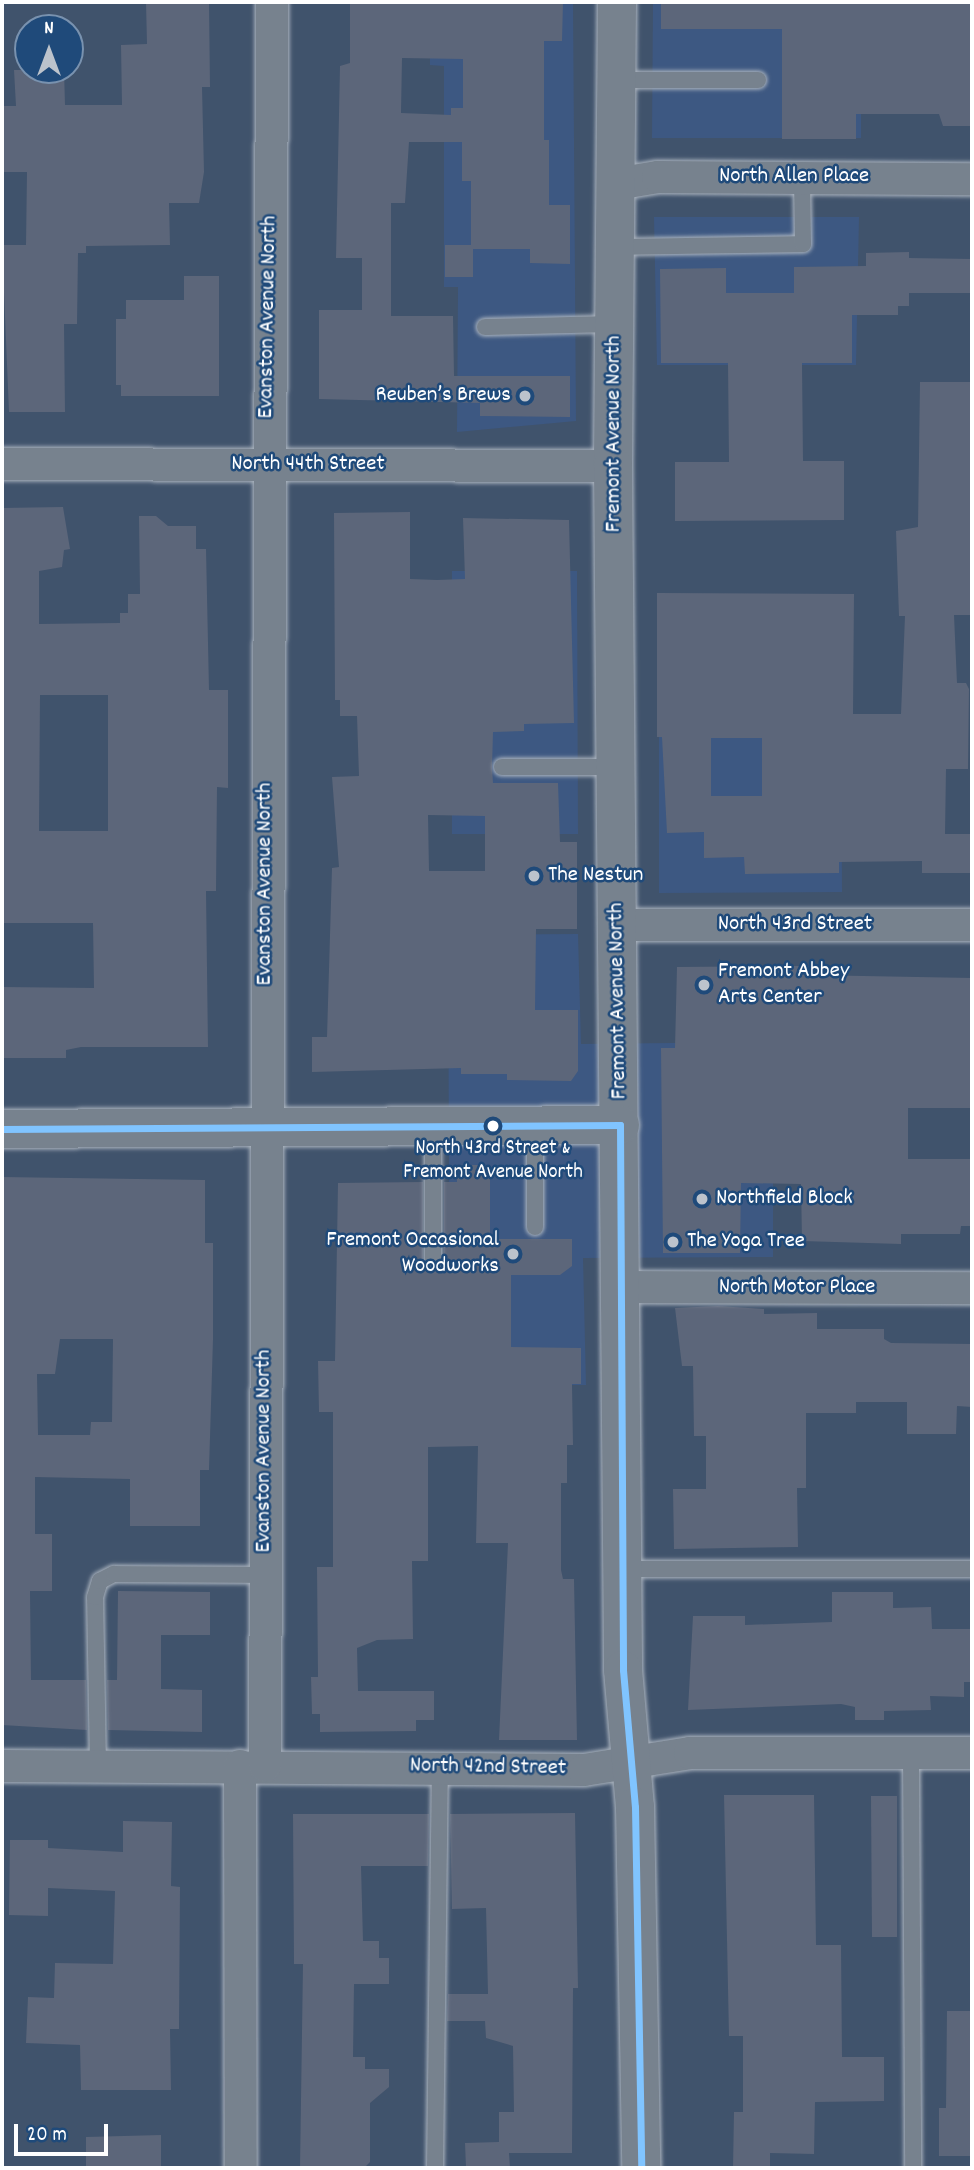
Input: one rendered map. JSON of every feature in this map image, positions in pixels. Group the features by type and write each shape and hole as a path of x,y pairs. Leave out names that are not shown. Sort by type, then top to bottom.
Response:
{"main road":[{"name":"Fremont Avenue North","path":"617,2 613,466 623,1569 631,1762 641,2168"},
{"path":"2,1129 621,1125"}],"street":[{"name":"Evanston Avenue North","path":"241,2168 253,1766 265,1575 267,466 272,2"},
{"name":"North Allen Place","path":"616,184 658,177 972,179"},
{"name":"North 44th Street","path":"2,464 613,466"},
{"name":"North 43rd Street","path":"618,925 972,925"},
{"name":"North Motor Place","path":"622,1287 972,1288"},
{"name":"North 42nd Street","path":"2,1766 440,1766 584,1770 690,1753 972,1753"}],"lane":[{"path":"617,80 758,80"},
{"path":"615,247 803,244 802,177"},
{"path":"485,327 615,324"},
{"path":"502,767 617,767"},
{"path":"535,1125 535,1227"},
{"path":"433,1126 433,1260"},
{"path":"623,1569 972,1569"},
{"path":"98,1766 95,1597 100,1581 114,1574 265,1575"},
{"path":"911,1753 913,2168"},
{"path":"435,2168 440,1766"}],"shaded area":[{"path":"430,2 573,2 576,421 457,432 458,287 444,287 444,66 430,65"},
{"path":"653,2 861,2 861,138 652,138"},
{"path":"654,217 859,217 856,365 657,365"},
{"path":"452,571 577,571 578,834 452,834"},
{"path":"659,735 841,735 842,892 659,893"},
{"path":"578,934 581,1044 773,1042 773,1257 583,1258 586,1385 450,1385 448,935"}],"building":[{"path":"146,2 209,2 210,87 202,87 204,172 199,203 169,203 170,245 86,246 86,253 78,253 77,324 64,324 65,412 9,412 2,245 26,245 27,172 2,172 2,106 16,106 15,84 64,84 65,105 122,105 121,45 147,44"},
{"path":"350,2 563,2 562,41 544,41 544,140 549,140 549,205 570,205 570,264 530,263 530,249 473,249 473,277 445,277 445,245 471,245 471,181 462,181 462,142 409,142 405,203 391,203 391,316 453,316 454,376 570,376 570,417 480,416 480,403 319,399 319,310 362,310 362,258 336,258 340,66 350,63","holes":["402,58 463,59 463,108 451,108 451,115 401,113"]},
{"path":"661,2 972,2 972,126 943,126 939,114 856,114 856,139 782,139 782,29 661,29"},
{"path":"909,252 909,258 972,259 972,293 909,293 909,306 898,306 898,315 852,315 852,363 802,363 803,461 844,461 844,520 675,521 675,462 729,462 728,363 661,363 660,269 726,268 726,293 794,293 794,267 866,266 866,253"},
{"path":"184,276 219,276 219,396 121,396 121,385 116,385 116,319 126,319 126,300 184,300"},
{"path":"920,382 972,382 972,615 954,615 957,683 966,683 969,689 968,769 946,769 945,834 972,834 972,873 922,873 922,861 839,862 839,873 745,874 744,857 704,858 704,832 667,833 662,737 657,737 657,593 854,594 853,714 901,714 905,616 899,616 896,531 918,527","holes":["711,738 762,738 762,796 711,796"]},
{"path":"63,507 70,549 64,550 62,567 39,571 39,624 120,623 120,613 128,613 128,594 140,594 139,516 156,516 168,526 196,526 196,549 206,549 209,690 228,690 228,788 217,787 216,891 206,891 208,1047 81,1047 66,1050 66,1058 2,1058 2,987 94,988 93,923 2,923 2,508","holes":["40,695 108,695 108,831 39,831"]},
{"path":"410,512 410,579 437,580 465,579 463,518 569,520 574,723 524,724 524,731 493,732 492,768 493,783 558,783 560,842 577,842 577,929 536,929 535,1010 578,1010 578,1071 571,1081 507,1080 507,1074 461,1074 461,1068 312,1072 312,1037 327,1037 332,868 339,867 332,777 359,776 357,716 340,716 340,700 335,700 334,513","holes":["428,815 485,816 485,871 429,871"]},
{"path":"809,966 809,975 972,978 972,1108 908,1108 908,1159 972,1159 972,1226 961,1226 960,1234 901,1234 901,1244 802,1241 801,1184 741,1183 740,1253 663,1253 661,1048 675,1048 677,967"},
{"path":"457,1165 490,1165 490,1239 572,1239 572,1266 560,1275 511,1275 511,1347 581,1348 581,1384 572,1384 573,1445 567,1445 567,1483 561,1483 561,1570 563,1579 574,1579 577,1740 499,1740 508,1543 476,1543 478,1446 428,1447 428,1561 412,1561 413,1639 377,1640 357,1648 358,1691 434,1691 434,1720 416,1720 416,1731 320,1732 320,1714 312,1714 311,1677 318,1677 317,1567 333,1567 333,1412 319,1412 318,1361 335,1361 338,1183 423,1182 423,1260 434,1270 444,1260 444,1182 457,1182"},
{"path":"2,1177 205,1180 205,1243 213,1243 213,1339 209,1470 200,1470 200,1526 130,1526 130,1479 35,1477 35,1534 52,1534 52,1591 30,1591 31,1680 86,1680 87,1730 2,1725","holes":["60,1339 113,1339 112,1422 91,1422 90,1435 38,1435 37,1374 55,1374"]},
{"path":"718,1306 764,1309 764,1314 817,1313 817,1329 884,1329 884,1339 891,1343 972,1344 972,1407 957,1406 956,1434 907,1434 907,1402 856,1402 856,1413 806,1413 806,1488 797,1488 798,1547 674,1549 673,1489 706,1489 706,1436 694,1436 693,1366 682,1366 675,1308"},
{"path":"118,1591 210,1592 210,1635 161,1635 161,1689 202,1690 202,1732 108,1730 107,1680 117,1680"},
{"path":"832,1592 893,1592 893,1608 931,1607 932,1629 972,1629 972,1682 964,1682 964,1697 930,1696 931,1710 884,1711 884,1720 855,1720 855,1707 841,1704 688,1710 693,1616 745,1616 745,1625 832,1622"},
{"path":"724,1795 814,1795 816,1945 841,1945 842,2057 884,2057 884,2101 815,2102 814,2154 770,2153 770,2168 733,2168 734,2112 743,2112 743,2036 729,2036"},
{"path":"871,1796 897,1796 897,1937 872,1937"},
{"path":"575,1813 578,1988 573,1988 572,2153 509,2153 510,2168 466,2168 465,2143 499,2142 499,2112 514,2112 513,2046 486,2038 485,2021 447,2021 448,1994 488,1994 486,1908 452,1909 450,1814"},
{"path":"293,1814 429,1814 428,1866 361,1866 363,1941 379,1941 379,1958 389,1958 389,1984 354,1984 353,2057 365,2057 365,2069 389,2069 389,2087 370,2103 370,2162 364,2168 300,2168 303,1964 294,1964"},
{"path":"123,1821 172,1822 171,1886 180,1887 179,2029 170,2029 171,2090 81,2090 80,2045 26,2043 28,1997 54,1998 55,1963 113,1964 115,1891 48,1888 48,1916 9,1915 10,1840 48,1840 48,1848 123,1852"},
{"path":"947,2011 972,2011 972,2156 939,2156 939,2108 946,2108"},
{"path":"161,2135 161,2168 86,2168 86,2137"}],"transit line":[{"path":"620,1125 623,1670 635,1807 641,2168"},
{"path":"2,1129 620,1125"}],"place":[{"name":"Reuben’s Brews","path":"525,396"},
{"name":"The Nestun","path":"534,876"},
{"name":"Fremont Abbey Arts Center","path":"704,985"},
{"name":"North 43rd Street & Fremont Avenue North","path":"493,1126"},
{"name":"Northfield Block","path":"702,1199"},
{"name":"The Yoga Tree","path":"673,1242"},
{"name":"Fremont Occasional Woodworks","path":"513,1254"}]}
